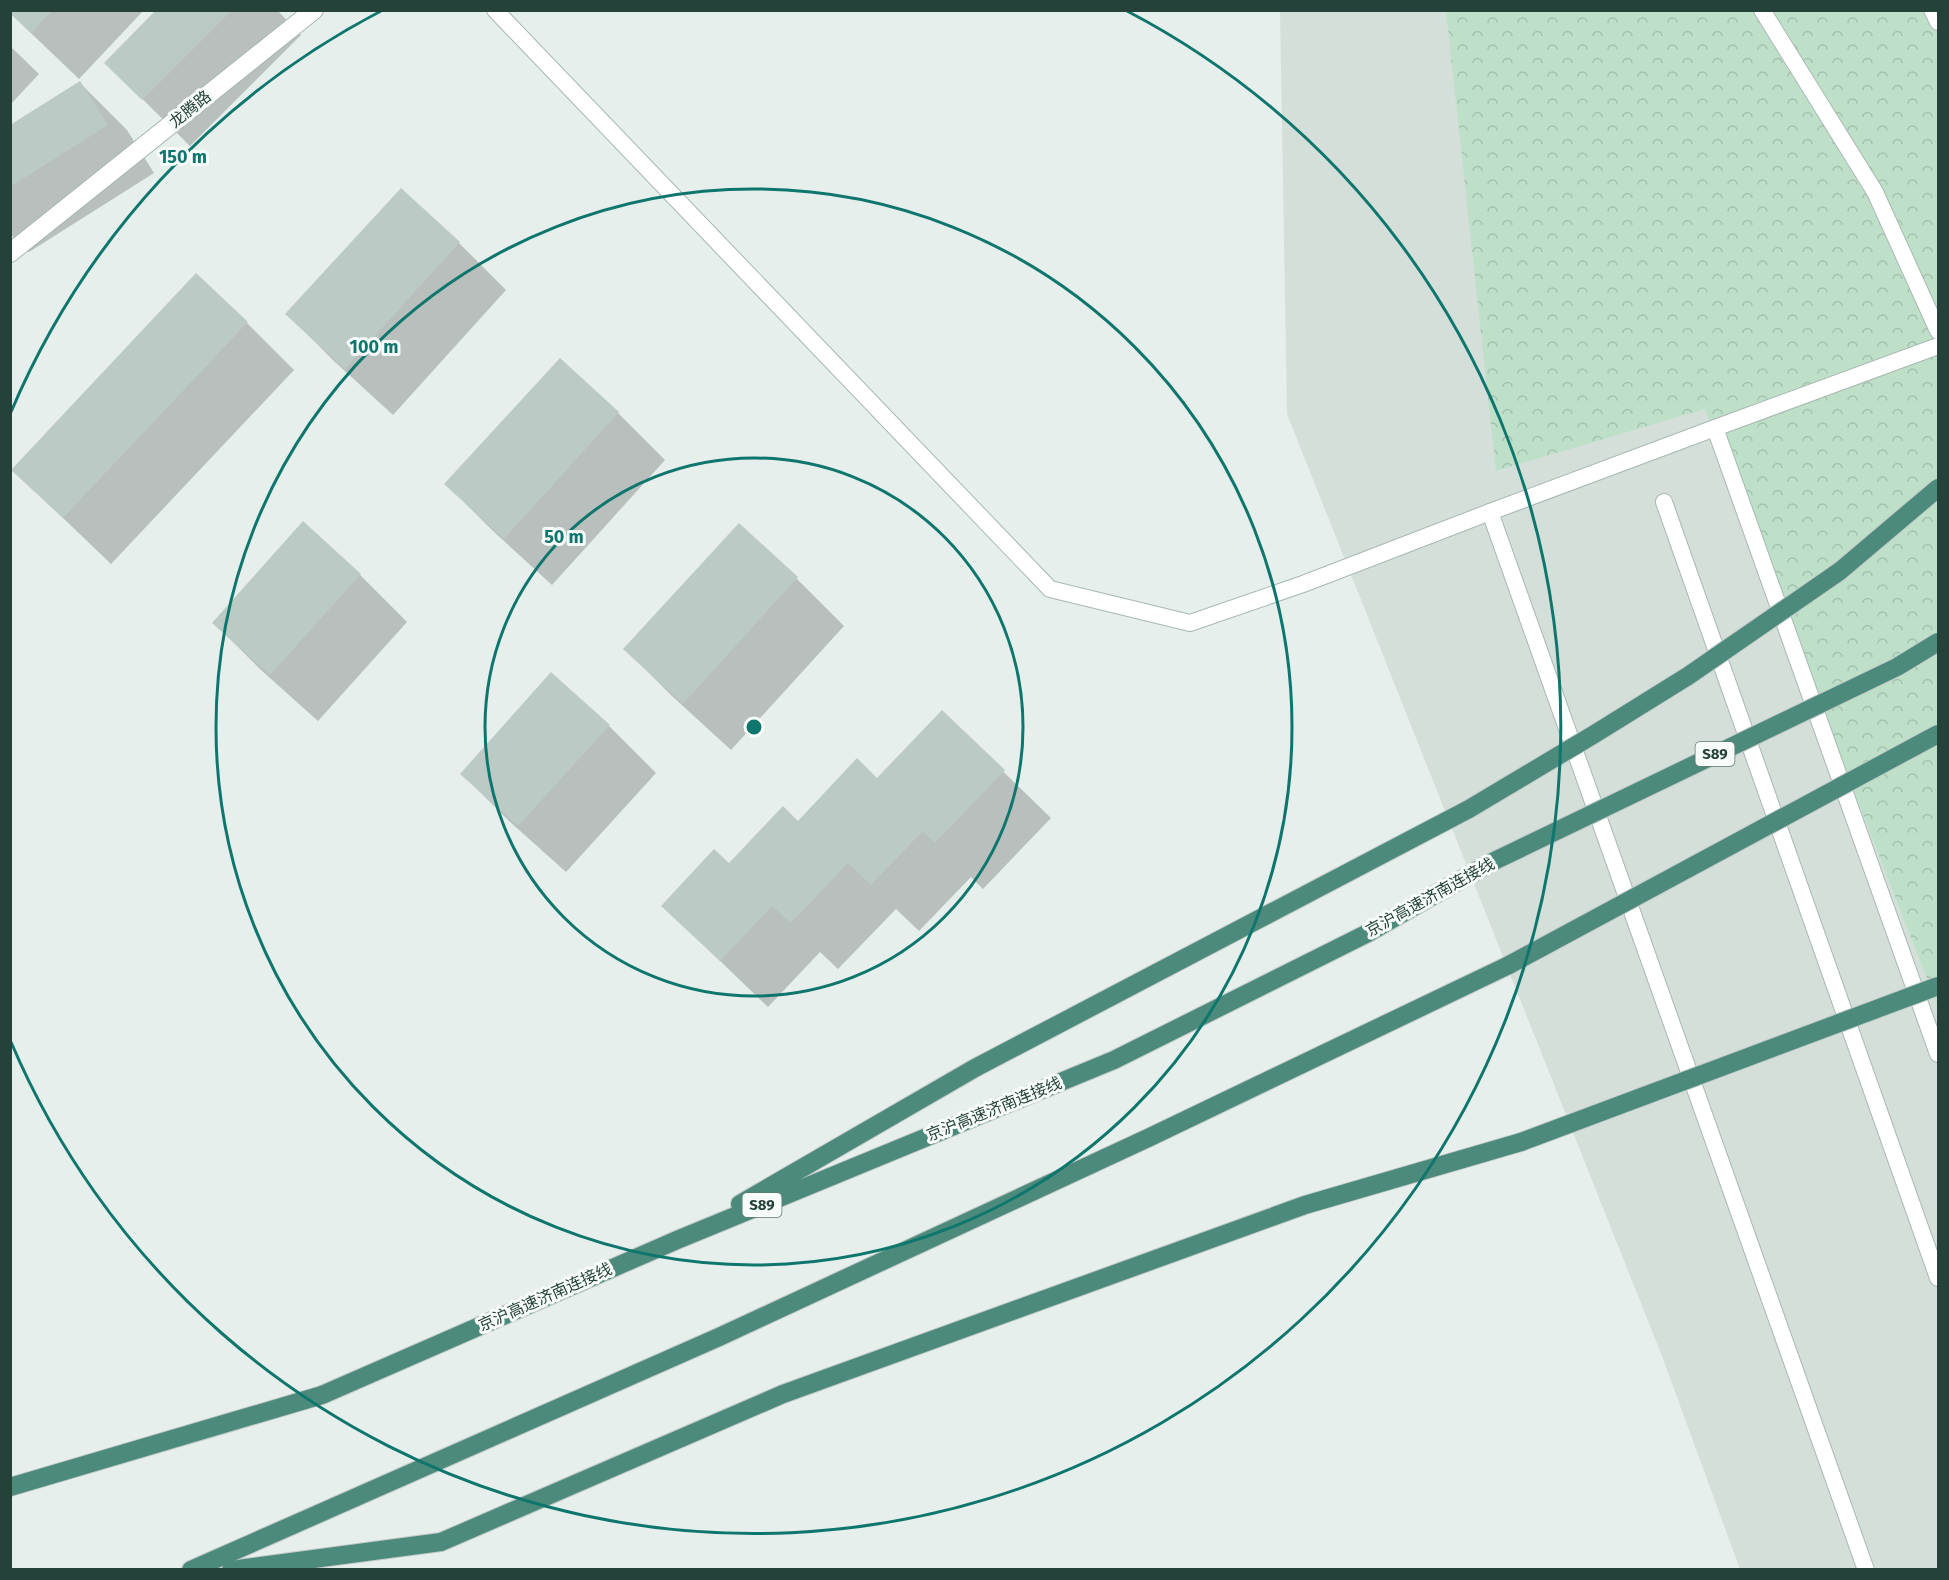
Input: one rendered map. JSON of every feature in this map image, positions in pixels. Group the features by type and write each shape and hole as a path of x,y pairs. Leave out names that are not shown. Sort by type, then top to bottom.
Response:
{"highway":[{"path":"677,1240 975,1068 1469,809 1688,676 1840,571 1938,488"},
{"name":"京沪高速济南连接线","path":"10,1487 322,1395 677,1240 1114,1060 1368,933 1490,863 1896,667 1938,642"},
{"path":"191,1569 719,1336 1148,1138 1509,965 1938,734"},
{"path":"231,1569 441,1542 783,1394 1305,1206 1521,1142 1938,986"}],"street":[{"name":"龙腾路","path":"10,253 314,10"}],"lane":[{"path":"495,10 1050,589 1190,623 1303,584 1938,346"},
{"path":"1762,10 1875,192 1938,331"},
{"path":"1932,10 1938,22"},
{"path":"1715,428 1938,1054"},
{"path":"1664,502 1938,1278"},
{"path":"1490,512 1866,1569"}],"shaded area":[{"path":"1280,11 1938,11 1938,1569 1740,1569 1660,1351 1287,414"}],"green space":[{"path":"1446,11 1938,11 1938,1007 1705,409 1496,471"}],"building":[{"path":"10,10 53,10 31,33 10,13"},
{"path":"156,10 232,10 142,100 104,63"},
{"path":"80,81 108,125 10,187 10,125"},
{"path":"401,188 460,242 345,369 285,314"},
{"path":"196,273 248,322 63,518 11,470"},
{"path":"560,358 619,412 504,539 444,484"},
{"path":"303,521 361,574 270,675 212,623"},
{"path":"739,523 798,577 683,704 623,649"},
{"path":"551,672 610,725 518,826 460,774"},
{"path":"942,710 1005,770 935,843 923,831 871,885 848,863 791,923 772,906 720,961 661,906 714,849 729,863 783,806 798,821 857,758 877,778"}]}
